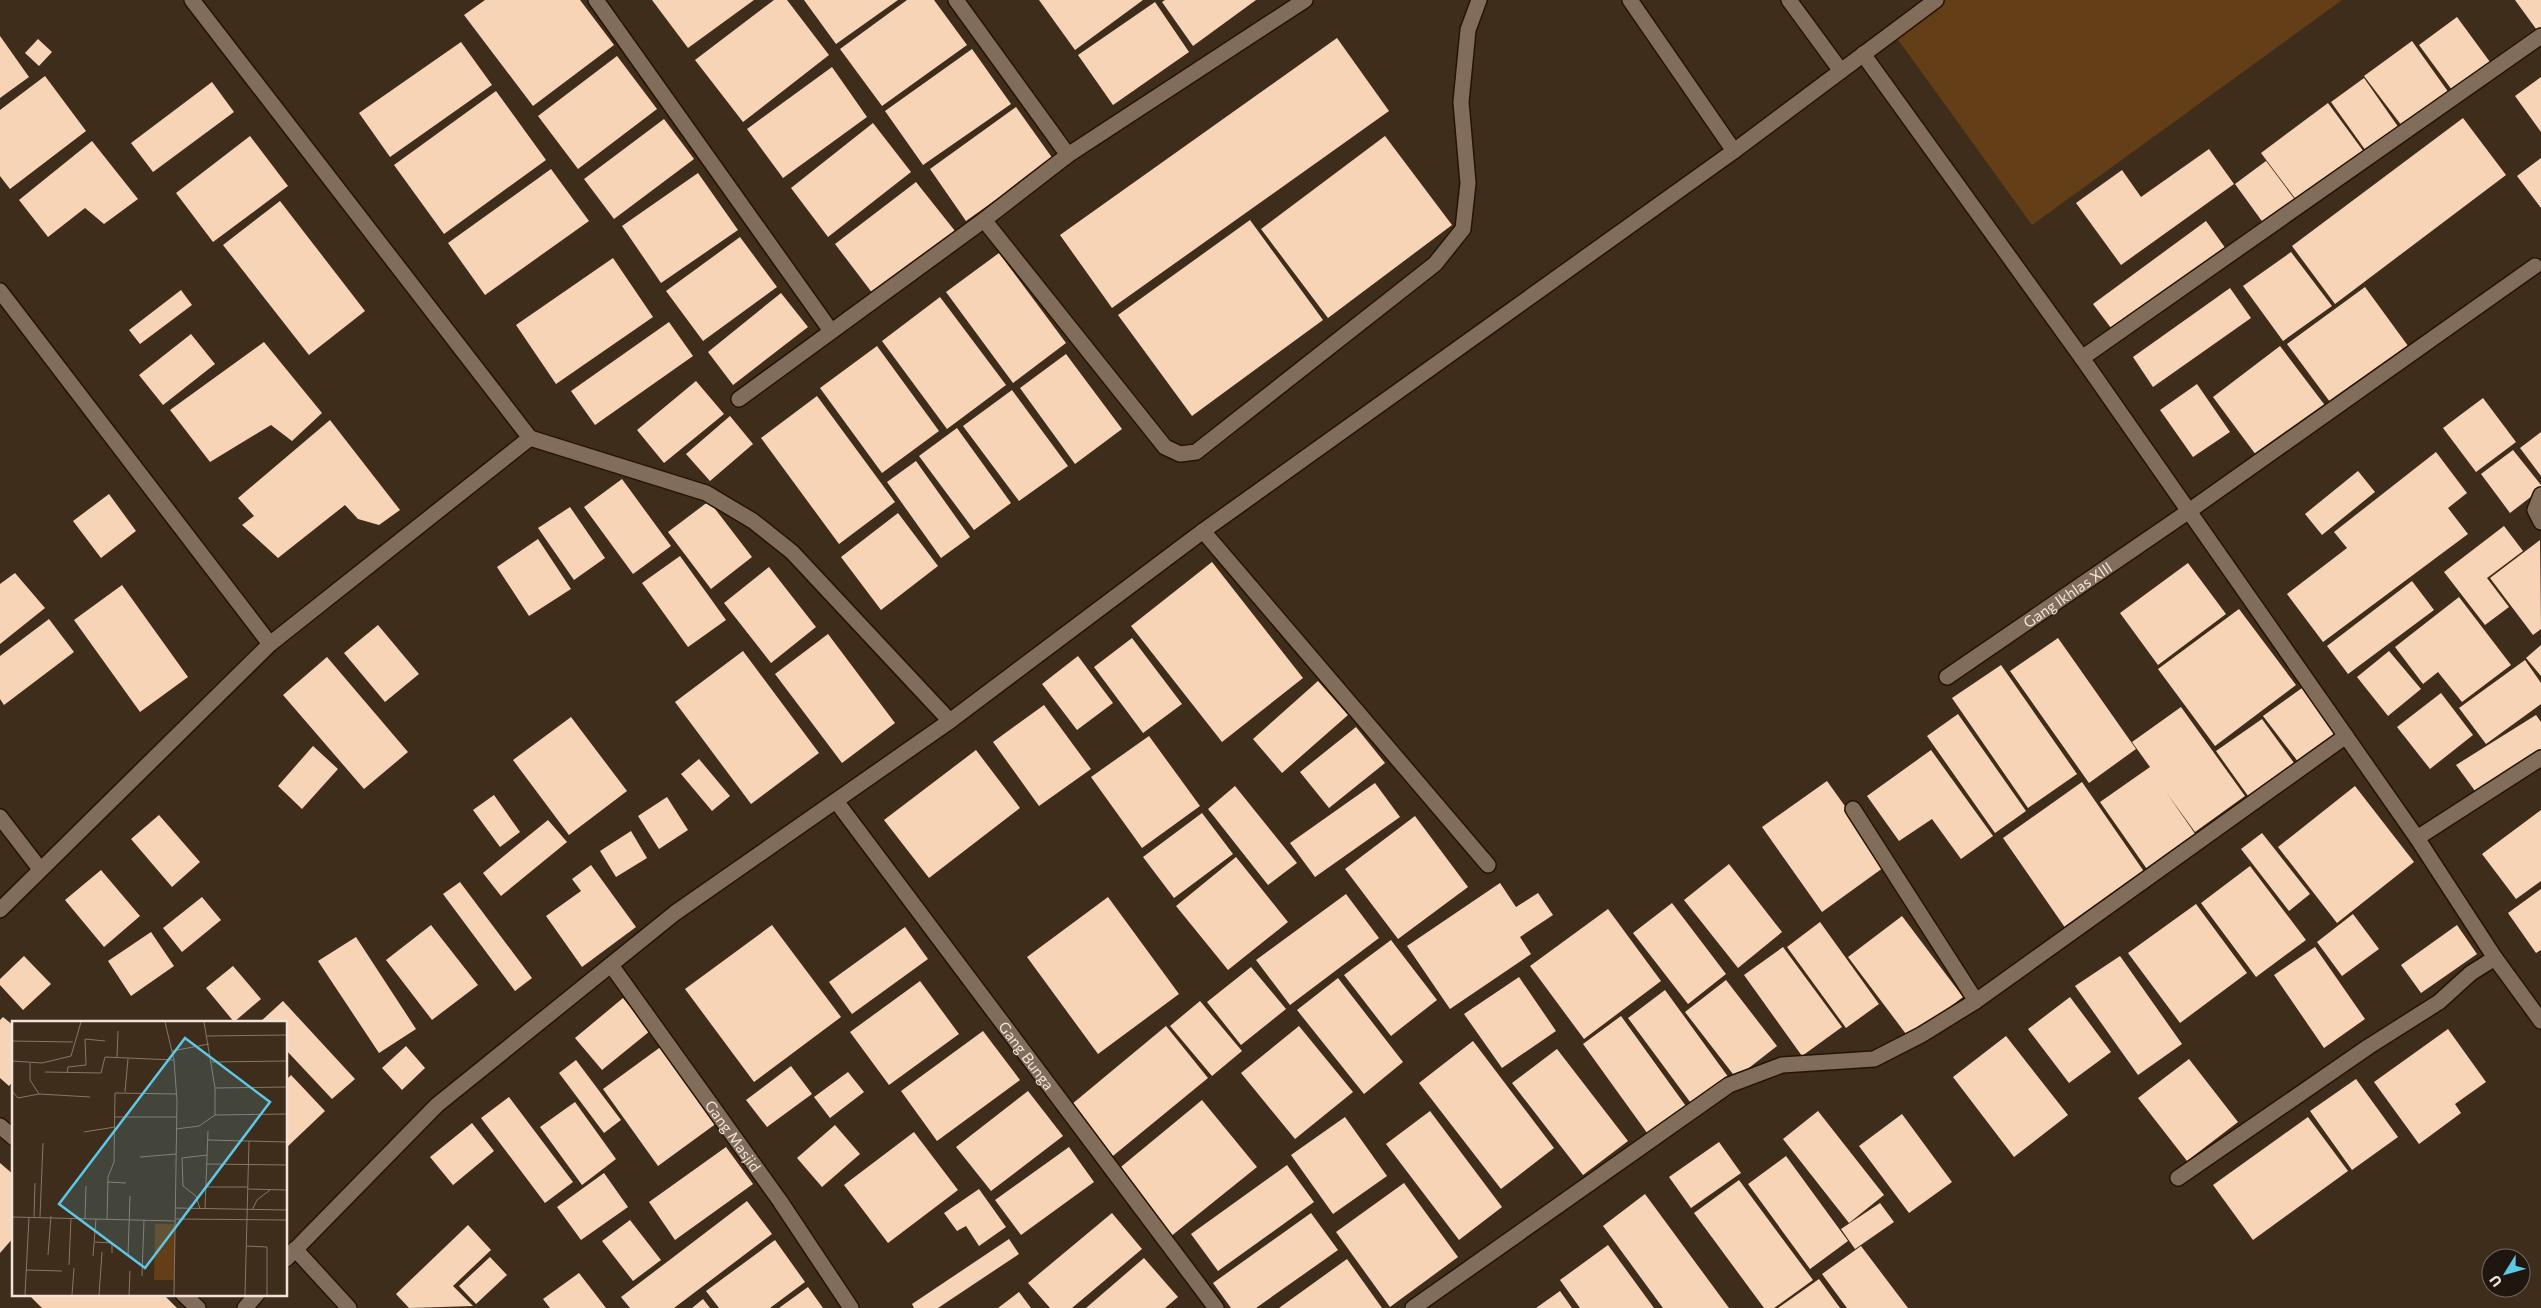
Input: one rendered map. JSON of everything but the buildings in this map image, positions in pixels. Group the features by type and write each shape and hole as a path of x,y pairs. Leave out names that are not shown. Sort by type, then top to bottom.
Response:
{"street":[{"path":"192,0 530,438 706,493 753,521 792,552 950,721"},
{"path":"596,0 831,331"},
{"path":"956,0 1068,155"},
{"path":"984,220 1165,446 1180,454 1196,452 1435,264 1463,230 1468,183 1460,102 1468,30 1479,0"},
{"path":"1630,0 1734,151"},
{"path":"1789,0 1841,71"},
{"path":"349,1308 291,1254 437,1106 675,913 950,721 1202,531 1734,151 1936,0"},
{"path":"739,399 984,220 1068,155 1303,1"},
{"path":"2082,358 2541,36"},
{"path":"1863,54 2082,358 2417,838 2495,958 2541,1021"},
{"name":"Gang Ikhlas XIII","path":"1947,678 2189,511 2535,266"},
{"path":"0,291 270,644"},
{"path":"0,910 270,644 530,438"},
{"path":"2541,495 2535,510 2541,522"},
{"path":"1202,531 1488,864"},
{"path":"1413,1308 1729,1085 1782,1065 1874,1059 1921,1035 1976,1001 2346,736"},
{"path":"2417,838 2541,758"},
{"name":"Gang Bunga","path":"836,801 1216,1308"},
{"path":"1853,809 1976,1001"},
{"path":"0,818 40,869"},
{"path":"2178,1178 2368,1047 2439,1002 2471,973 2495,958"},
{"name":"Gang Masjid","path":"611,965 780,1201 851,1308"},
{"path":"0,1126 12,1136"},
{"path":"185,1296 198,1308"},
{"path":"245,1308 255,1296"}],"shaded area":[{"path":"1941,0 2342,0 2032,225 1894,34"}]}
